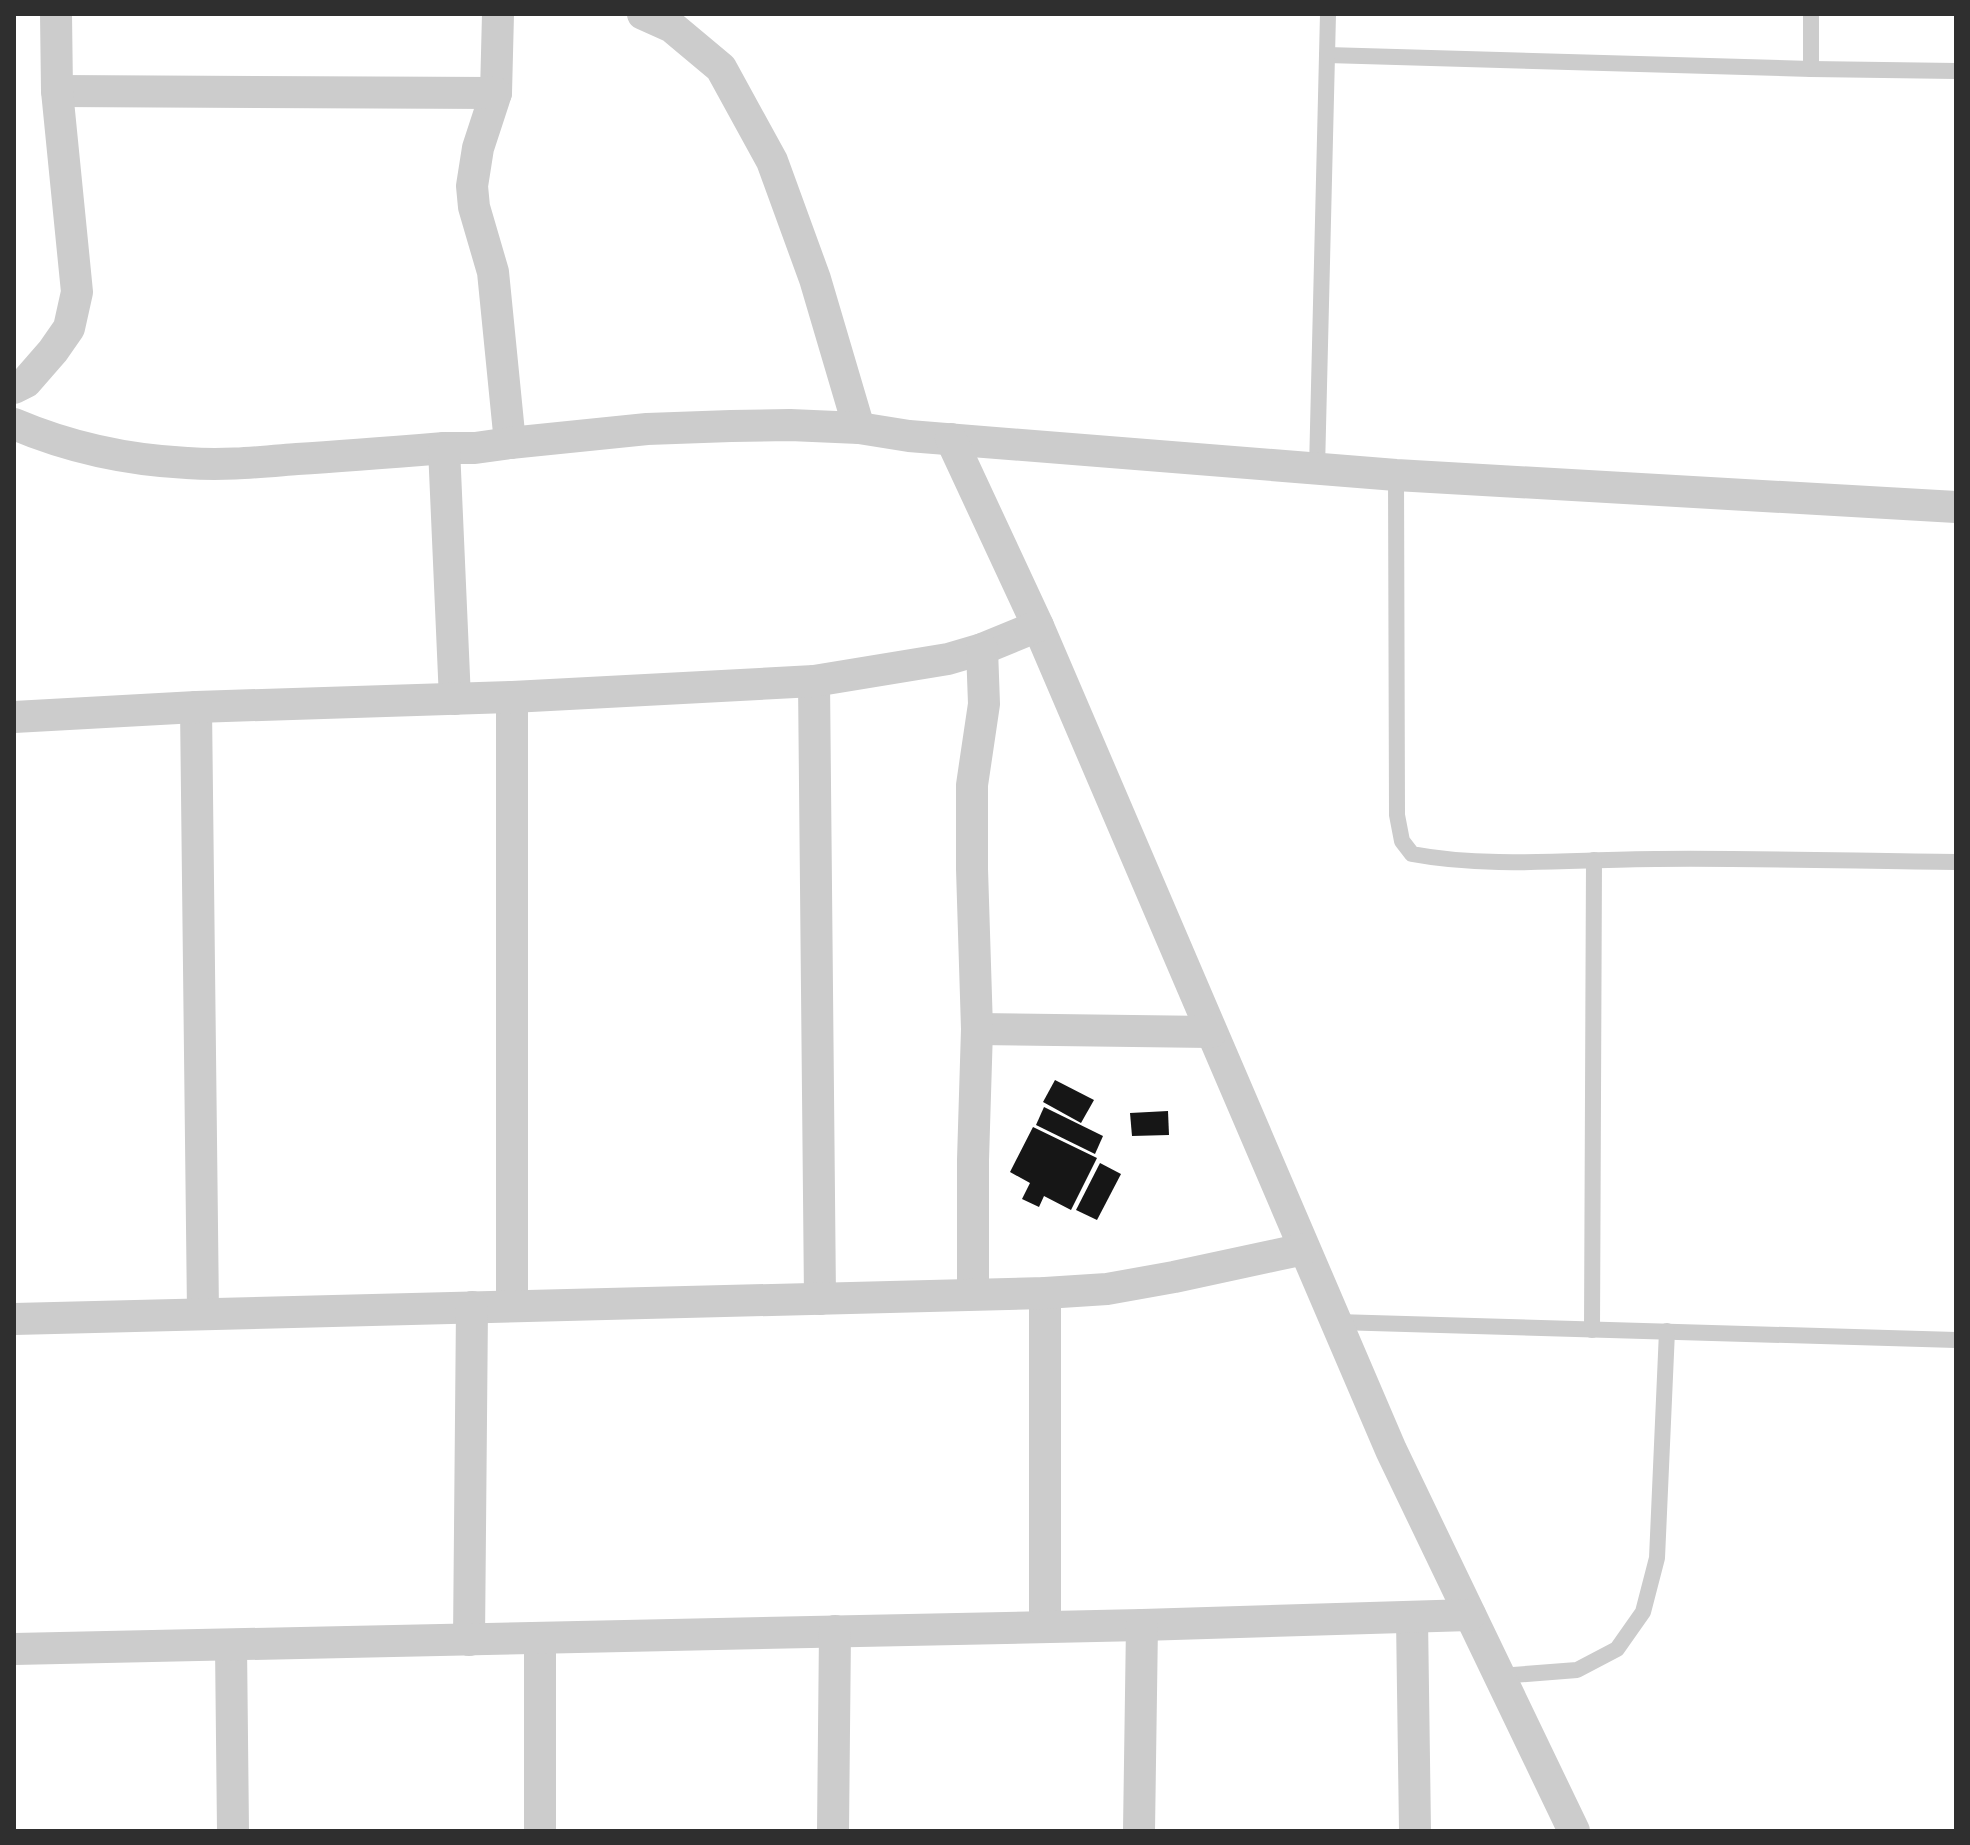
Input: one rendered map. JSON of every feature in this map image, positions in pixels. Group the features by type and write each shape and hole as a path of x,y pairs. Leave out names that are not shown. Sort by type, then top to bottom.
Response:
{"street":[{"path":"14,388 26,382 69,328 77,292 57,91 56,14"},
{"path":"498,14 496,93 478,148 472,186 474,207 493,272 510,443"},
{"path":"643,14 672,27 721,68 772,161 815,279 859,428"},
{"path":"57,91 496,93"},
{"path":"14,424 89,448 142,459 189,464 475,448 647,429 790,425 859,428 909,436 1396,475 1956,507"},
{"path":"951,439 1038,626 1391,1450 1574,1831"},
{"path":"444,448 455,699"},
{"path":"14,717 196,707 512,697 814,681 948,659 1038,626"},
{"path":"973,1294 977,1029 972,785 984,704 982,649"},
{"path":"814,681 820,1299"},
{"path":"512,697 512,1306"},
{"path":"196,707 203,1313"},
{"path":"977,1029 1211,1032"},
{"path":"14,1319 1045,1293 1120,1287 1304,1249"},
{"path":"1045,1293 1045,1626"},
{"path":"469,1640 472,1307"},
{"path":"14,1649 1470,1615"},
{"path":"1412,1618 1415,1831"},
{"path":"1139,1831 1142,1625"},
{"path":"833,1831 835,1631"},
{"path":"540,1639 540,1831"},
{"path":"231,1645 233,1831"}],"lane":[{"path":"1317,469 1328,14"},
{"path":"1811,14 1811,69"},
{"path":"1327,55 1956,71"},
{"path":"1396,475 1397,815 1402,841 1412,854 1435,859 1486,862 1656,859 1956,862"},
{"path":"1592,1330 1594,860"},
{"path":"1337,1322 1956,1340"},
{"path":"1500,1676 1577,1670 1617,1649 1643,1612 1657,1558 1667,1331"}],"building":[{"path":"1055,1080 1094,1100 1081,1123 1043,1102"},
{"path":"1044,1107 1103,1136 1095,1154 1036,1125"},
{"path":"1168,1111 1169,1135 1132,1136 1130,1113"},
{"path":"1033,1127 1097,1158 1071,1210 1044,1196 1039,1207 1022,1199 1030,1183 1010,1172"},
{"path":"1100,1163 1121,1174 1097,1220 1076,1210"}]}
